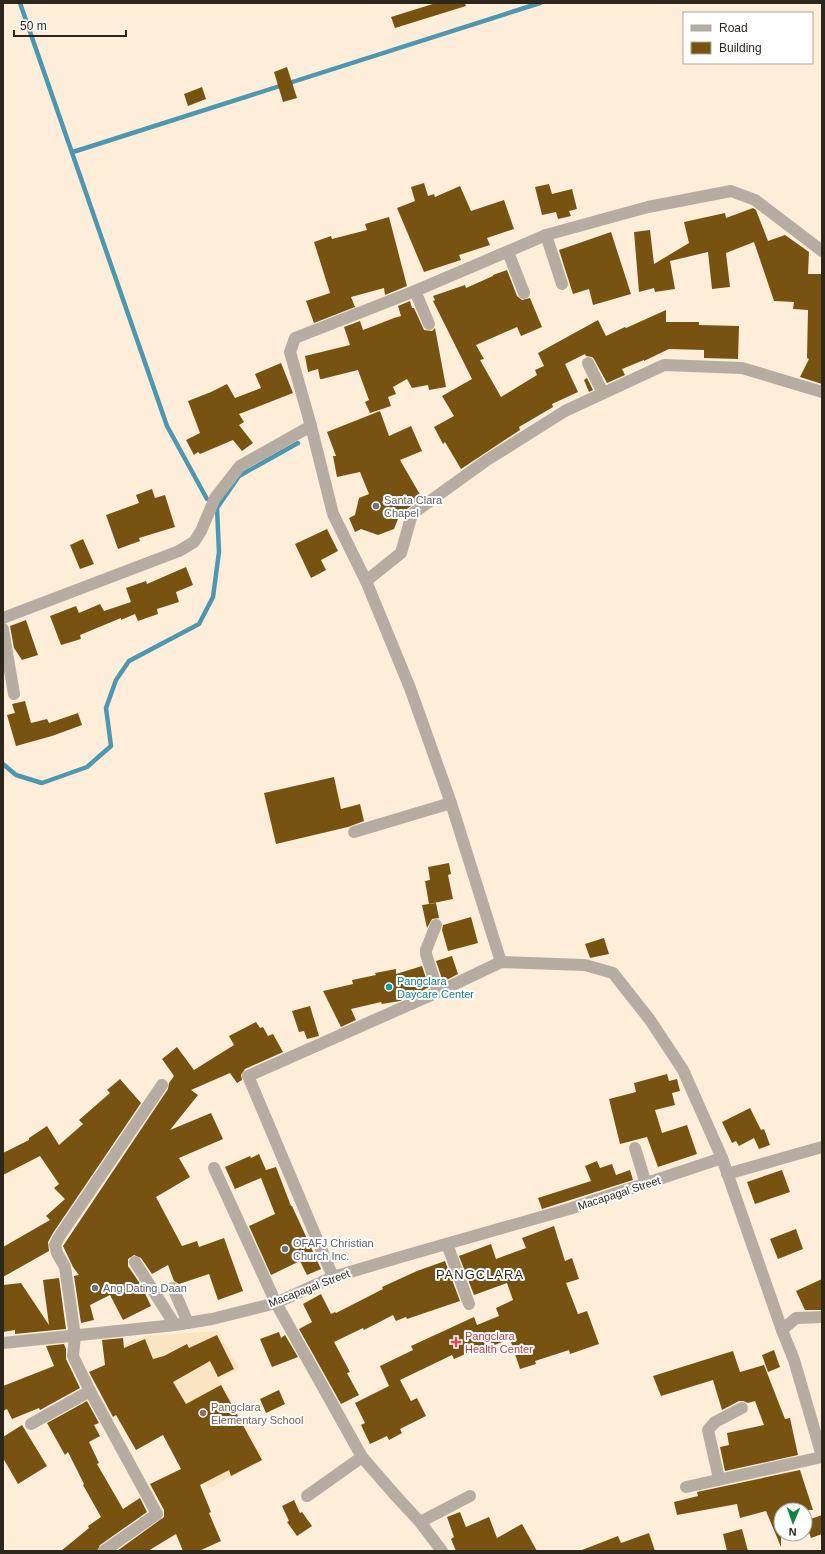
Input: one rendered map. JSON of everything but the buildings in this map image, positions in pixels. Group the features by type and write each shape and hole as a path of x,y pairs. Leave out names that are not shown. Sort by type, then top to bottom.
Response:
{"street":[{"path":"501,962 451,803 410,688 366,581 332,514 311,426 290,352 295,338 415,291 546,236 648,207 731,191 755,200 822,251"},
{"path":"546,236 562,284"},
{"path":"508,252 524,293"},
{"path":"415,291 429,324"},
{"path":"588,364 603,393"},
{"path":"366,581 401,553 412,514 487,460 565,411 664,365 742,368 822,392"},
{"path":"3,618 179,551 194,542 201,531 215,498 240,466 311,426"},
{"path":"3,629 14,694"},
{"path":"354,832 451,803"},
{"path":"436,925 426,950 426,954 438,992"},
{"path":"334,1277 248,1076 438,992 501,962 585,964 613,974 650,1020 683,1070 722,1158 782,1330 794,1360 822,1457 686,1486"},
{"path":"104,1551 157,1514 90,1392 72,1356 75,1336 64,1267 55,1245 162,1085"},
{"path":"727,1174 822,1146"},
{"path":"635,1148 646,1184"},
{"name":"Macapagal Street","path":"3,1343 174,1326 212,1319 276,1303 334,1277 569,1209 722,1158"},
{"path":"214,1168 276,1303 362,1457 420,1522 442,1551"},
{"path":"447,1244 469,1304"},
{"path":"135,1262 174,1326"},
{"path":"173,1288 188,1323"},
{"path":"782,1330 796,1318 822,1317"},
{"path":"31,1424 90,1392"},
{"path":"719,1479 708,1430 715,1422 742,1408"},
{"path":"307,1496 362,1457"},
{"path":"420,1522 470,1496"}],"shaded area":[{"name":"Pangclara Elementary School","path":"218,1331 239,1369 219,1379 264,1460 208,1489 178,1430 149,1396 124,1345 145,1336"}],"waterway":[{"path":"20,3 167,426 207,499"},
{"path":"73,152 540,3"},
{"path":"3,764 16,775 42,783 87,767 111,746 106,708 116,680 129,661 199,624 213,597 219,552 217,508 239,476 298,443"}],"place":[{"name":"Santa Clara Chapel","path":"376,506"},
{"name":"Pangclara Daycare Center","path":"389,987"},
{"name":"OFAFJ Christian Church Inc.","path":"285,1249"},
{"name":"Ang Dating Daan","path":"95,1288"},
{"name":"Pangclara Health Center","path":"456,1342"},
{"name":"Pangclara Elementary School","path":"203,1413"}],"district":[{"name":"PANGCLARA","path":"480,1274"}]}
